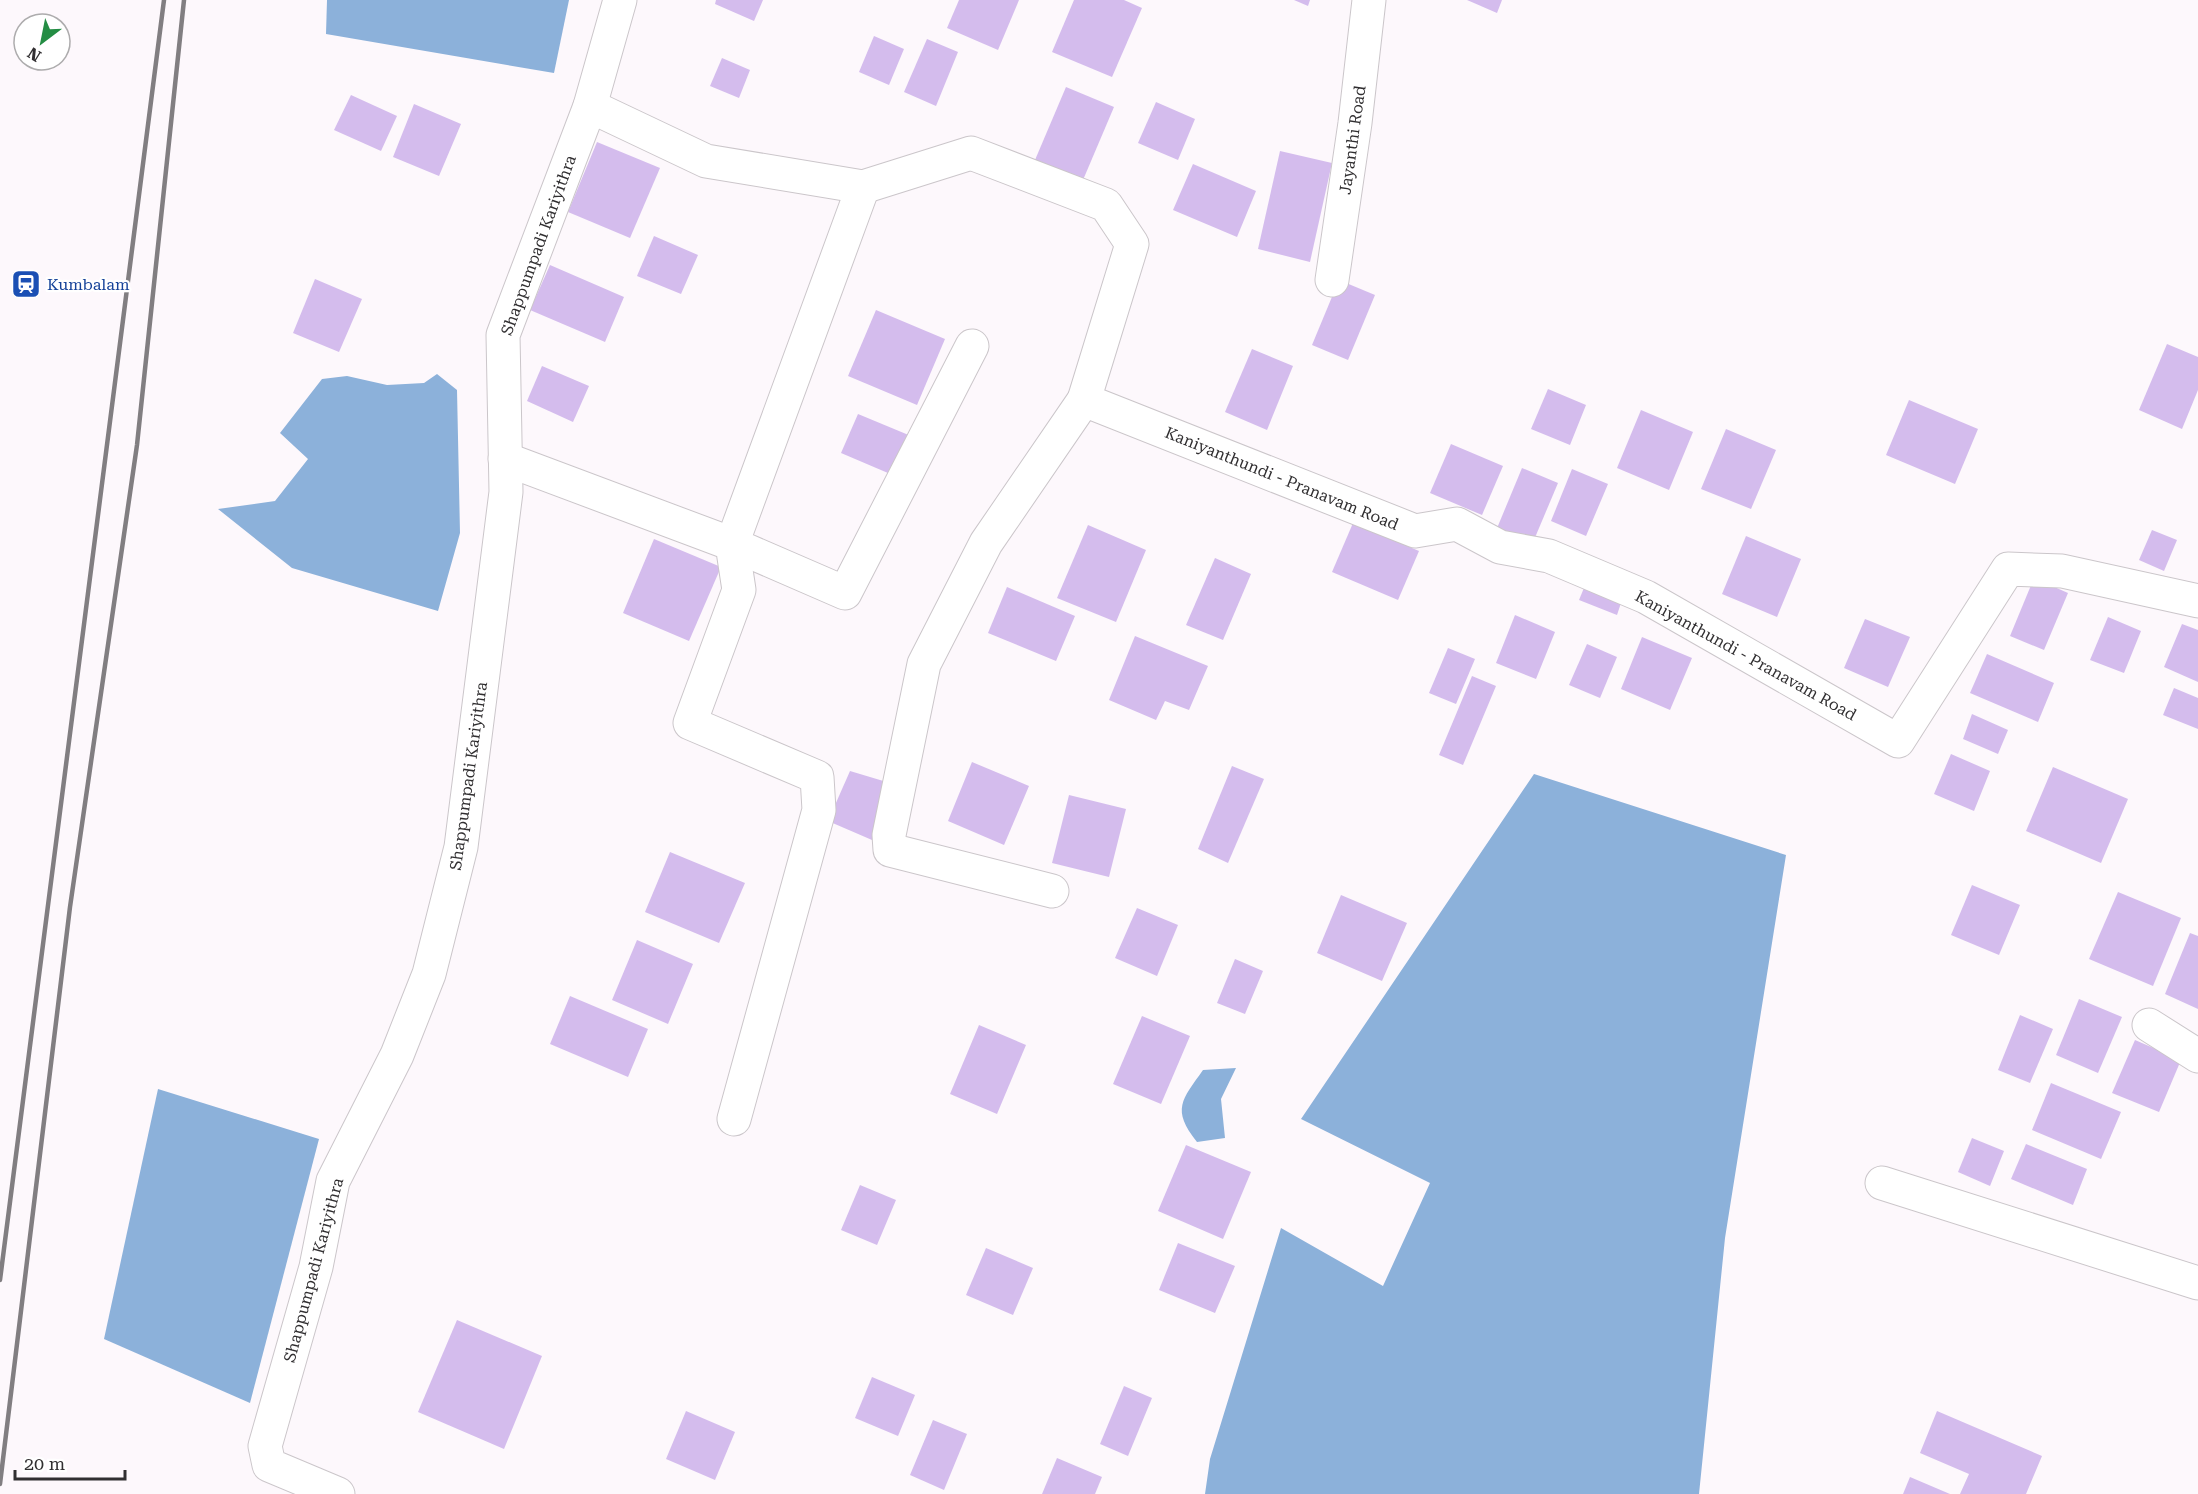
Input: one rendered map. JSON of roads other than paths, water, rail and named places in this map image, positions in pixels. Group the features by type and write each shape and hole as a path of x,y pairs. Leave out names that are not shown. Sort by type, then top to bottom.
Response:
{"street":[{"name":"Shappumpadi Kariyithra","path":"338,1494 269,1464 266,1446 316,1267 333,1181 397,1055 429,974 461,847 506,492 503,335 590,106 620,0"},
{"name":"Jayanthi Road","path":"1332,280 1357,111 1369,0"},
{"path":"590,106 706,160 862,187 971,153 1106,205 1132,244 1084,400 986,543 924,664 889,835 890,850 1052,891"},
{"path":"734,1119 819,810 817,777 690,723 739,590 732,544 862,187"},
{"path":"505,459 732,544 845,593 972,346"},
{"name":"Kaniyanthundi - Pranavam Road","path":"1084,400 1415,531 1457,525 1500,547 1549,556 1571,565 1646,597 1898,741 2008,569 2062,571 2198,601"},
{"path":"2149,1025 2198,1056"},
{"path":"1882,1183 2198,1283"}],"water":[{"path":"327,0 569,0 554,73 326,34"},
{"path":"437,374 457,390 460,533 438,611 292,568 218,509 275,501 308,459 280,433 322,379 347,376 387,385 424,383"},
{"path":"1534,774 1786,855 1725,1238 1699,1494 1205,1494 1210,1459 1281,1228 1383,1286 1430,1183 1301,1119"},
{"path":"1236,1068 1221,1099 1225,1138 1197,1142 1184,1121 1182,1105 1185,1097 1203,1070"},
{"path":"158,1089 319,1139 250,1403 104,1339"}],"railway":[{"path":"0,1280 164,0"},
{"path":"0,1484 70,907 137,445 184,0"}],"place":[{"name":"Kumbalam","path":"26,284"}]}
